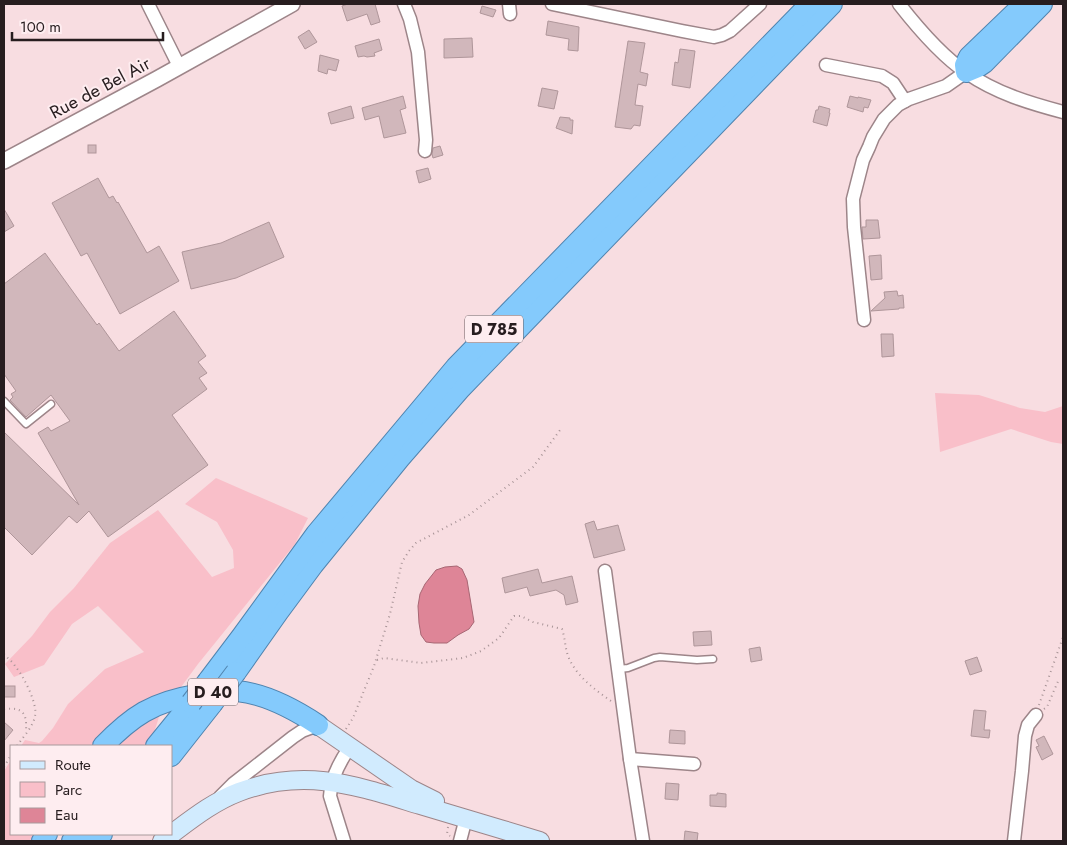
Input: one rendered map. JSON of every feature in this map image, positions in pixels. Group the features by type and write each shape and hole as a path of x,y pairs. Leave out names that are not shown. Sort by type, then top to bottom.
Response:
{"highway":[{"path":"1024,4 969,57 965,65 966,72 984,63 1042,4"},
{"name":"D 785","path":"172,755 236,672 279,610 313,566 400,458 455,395 827,6"},
{"name":"D 785","path":"157,745 208,681 316,534 456,367 827,6"},
{"name":"D 40","path":"103,745 127,723 142,712 160,703 182,697 226,691 252,694 271,700 302,714 318,725"}],"main road":[{"name":"D 40","path":"318,725 412,789 466,818"},
{"name":"D 40","path":"172,834 211,806 238,792 283,781 306,780 333,782 368,790 540,841"}],"street":[{"path":"148,4 179,66"},
{"name":"Rue de Bel Air","path":"4,161 292,4"},
{"path":"404,4 410,19 418,52 426,140 425,151"},
{"path":"552,4 714,37 722,36 730,31 760,4"},
{"path":"899,4 935,44 966,72 1010,95 1063,112"},
{"path":"826,65 886,78 893,83 905,101"},
{"path":"864,320 852,199 863,160 873,137 884,120 898,105 946,86 966,72"},
{"path":"605,571 643,841"},
{"path":"1014,841 1023,744 1028,725 1036,715"},
{"name":"D 40","path":"211,806 233,784 293,737 310,727 318,725"},
{"path":"344,841 330,796 333,782 342,760 345,743"},
{"path":"630,759 694,764"},
{"path":"460,841 466,818"}],"lane":[{"path":"4,401 26,424 51,404"},
{"path":"619,670 660,657 697,660 713,658"}],"path":[{"path":"345,743 352,718 376,661 390,614 402,562 409,551 416,543 469,515 533,467 560,430"},
{"path":"376,661 384,658 421,663 463,658 481,651 490,645 499,638 514,616 521,616 533,622 562,629 568,654 576,672 624,712"},
{"path":"1036,715 1063,637"},
{"path":"4,654 19,672 32,697 36,714 26,734 18,745"},
{"path":"1036,715 1047,707 1059,679"},
{"path":"4,709 15,709 25,715 26,734"}],"green space":[{"path":"935,393 979,395 1020,408 1045,412 1063,406 1063,444 1011,429 940,452"},
{"path":"216,478 308,518 295,544 198,664 159,717 152,739 146,745 22,745 25,740 39,743 42,741 53,728 68,704 105,669 144,652 98,606 72,624 44,665 14,677 5,664 32,636 50,612 74,588 110,543 158,510 212,577 234,568 233,550 217,522 185,504"},
{"path":"10,762 10,835 37,835 33,841 4,841 4,771"}],"water":[{"path":"457,566 462,569 467,580 474,622 469,629 447,643 426,642 421,635 419,623 418,606 420,594 436,570"}],"building":[{"path":"348,4 375,4 380,22 371,25 367,14 347,21 342,6"},
{"path":"482,6 496,10 493,17 480,13"},
{"path":"548,21 579,27 578,51 568,50 569,39 546,35"},
{"path":"309,30 317,42 305,49 298,37"},
{"path":"472,38 473,57 444,58 444,39"},
{"path":"379,39 382,50 374,53 375,56 358,57 355,46"},
{"path":"628,41 645,43 640,72 648,74 646,86 638,84 635,105 643,106 640,126 634,125 631,129 615,127"},
{"path":"680,49 695,51 690,88 672,85 675,62 678,63"},
{"path":"320,55 339,60 336,71 328,69 327,74 318,71"},
{"path":"542,88 558,91 554,109 538,106"},
{"path":"403,96 406,108 400,110 406,133 384,138 379,116 365,120 362,108"},
{"path":"850,96 871,100 868,108 864,107 863,112 847,107"},
{"path":"351,106 354,118 331,124 328,113"},
{"path":"819,106 830,109 827,126 813,122"},
{"path":"560,117 573,120 572,134 556,128"},
{"path":"88,145 96,145 96,153 88,153"},
{"path":"440,146 443,155 433,158 433,148"},
{"path":"428,168 431,179 419,183 416,171"},
{"path":"98,178 109,198 113,196 118,202 147,253 159,246 179,281 120,314 87,253 81,256 52,203"},
{"path":"4,209 14,226 4,232"},
{"path":"866,220 878,220 880,238 863,239 862,227 866,227"},
{"path":"269,222 284,257 236,278 191,289 182,252 221,243"},
{"path":"45,253 97,325 99,323 119,351 174,311 206,356 198,362 207,373 199,378 207,389 172,415 208,465 108,537 89,511 77,523 69,516 32,555 4,527 4,432 79,505 38,433 48,427 51,431 70,421 51,395 26,417 10,400 13,397 11,394 16,391 4,374 4,284"},
{"path":"881,255 882,279 871,280 869,256"},
{"path":"897,291 898,296 903,295 904,308 871,311 885,298 884,292"},
{"path":"881,334 893,334 894,356 882,357"},
{"path":"594,521 597,530 618,525 625,550 594,558 585,524"},
{"path":"538,569 542,583 572,576 578,602 566,605 564,595 556,590 530,596 527,587 505,593 502,578"},
{"path":"711,631 712,645 694,646 693,632"},
{"path":"760,647 762,660 751,662 749,649"},
{"path":"977,657 982,671 970,675 965,661"},
{"path":"4,686 15,686 15,697 4,697"},
{"path":"974,710 986,711 984,730 990,730 989,738 971,736"},
{"path":"4,722 13,730 4,741"},
{"path":"670,730 685,731 685,744 669,743"},
{"path":"1044,736 1053,754 1042,760 1036,747 1039,746 1036,740"},
{"path":"666,783 679,784 678,800 665,799"},
{"path":"717,793 726,794 726,807 710,806 710,795 717,795"},
{"path":"685,831 698,833 697,841 684,841"}]}
